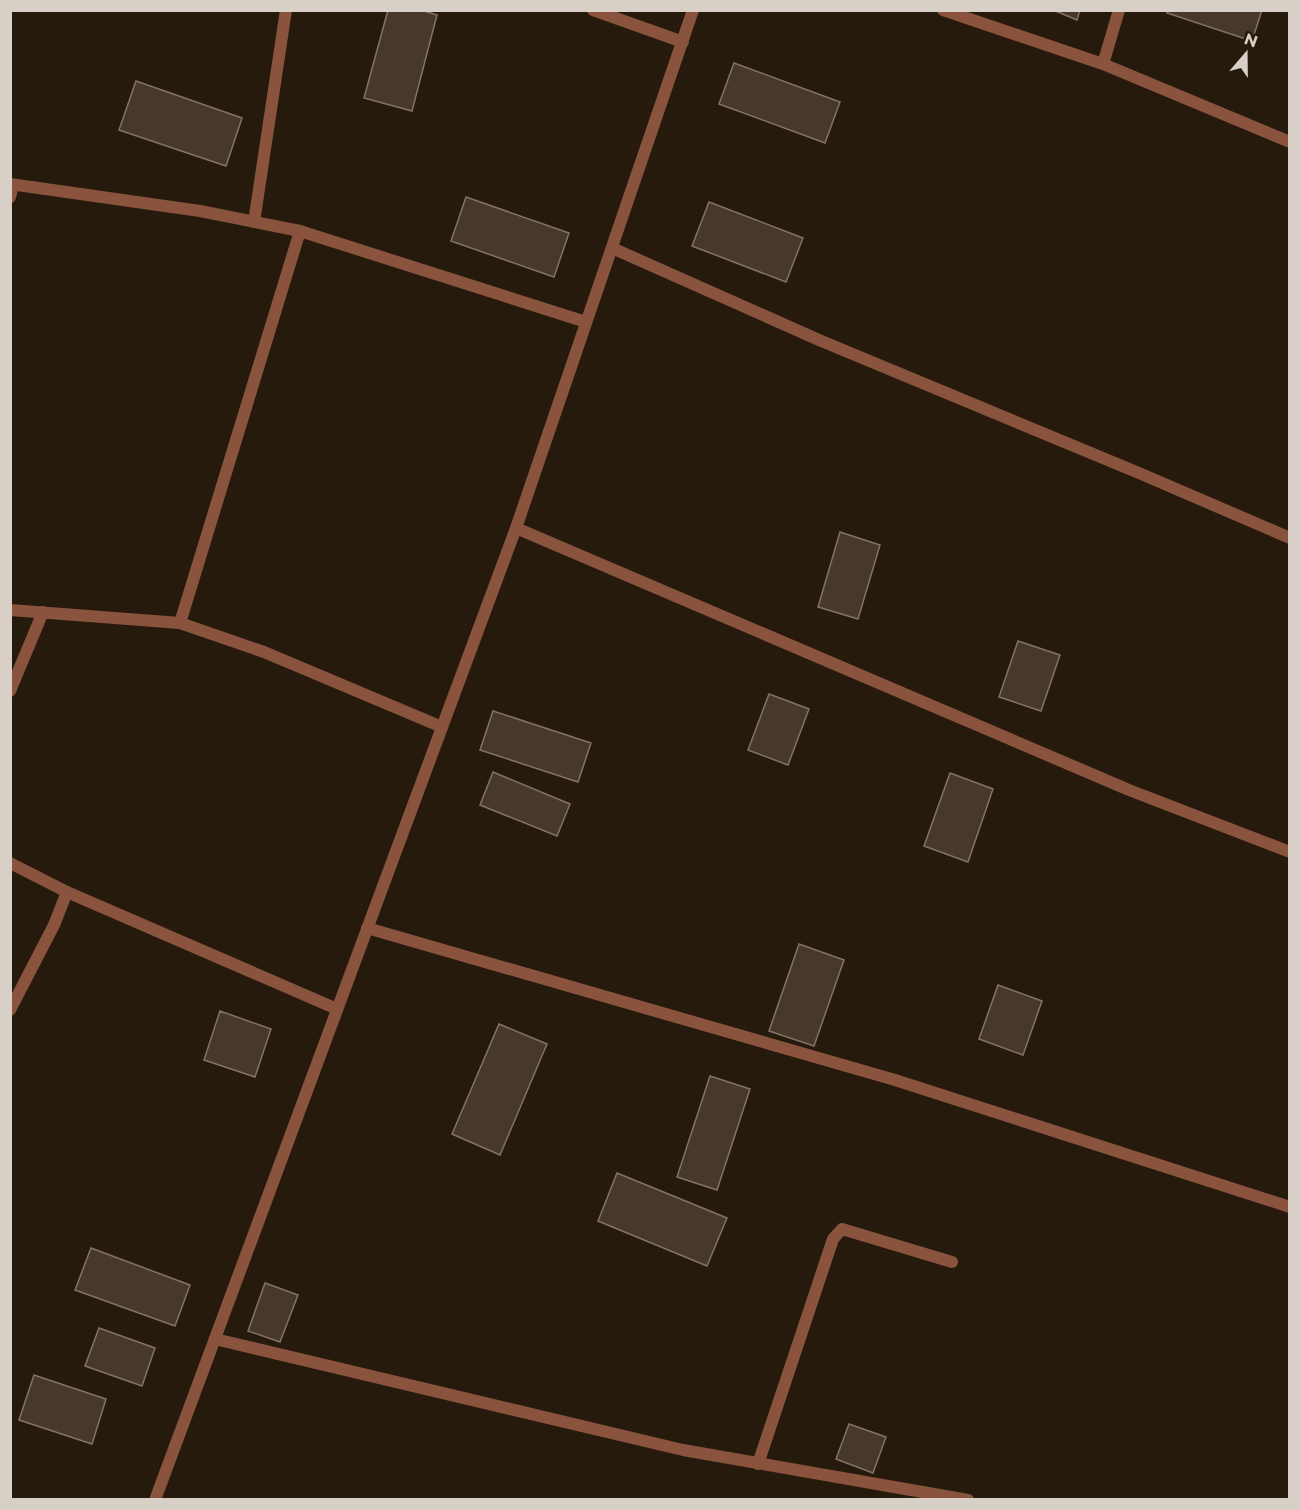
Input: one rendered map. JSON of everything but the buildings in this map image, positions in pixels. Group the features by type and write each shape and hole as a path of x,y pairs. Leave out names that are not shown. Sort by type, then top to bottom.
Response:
{"street":[{"path":"254,222 286,10"},
{"path":"593,10 683,42"},
{"path":"155,1500 516,528 693,10"},
{"path":"944,10 1103,64 1290,142"},
{"path":"1103,64 1119,10"},
{"path":"11,188 200,211 300,231 586,322"},
{"path":"180,623 300,231"},
{"path":"612,248 819,340 1290,538"},
{"path":"516,528 1129,790 1290,852"},
{"path":"10,610 180,623 264,652 442,727"},
{"path":"10,691 43,612"},
{"path":"10,863 68,892 338,1009"},
{"path":"10,1010 54,925 68,892"},
{"path":"367,928 895,1080 1290,1207"},
{"path":"758,1464 833,1239 842,1229 952,1262"},
{"path":"215,1339 683,1450 968,1500"}]}
